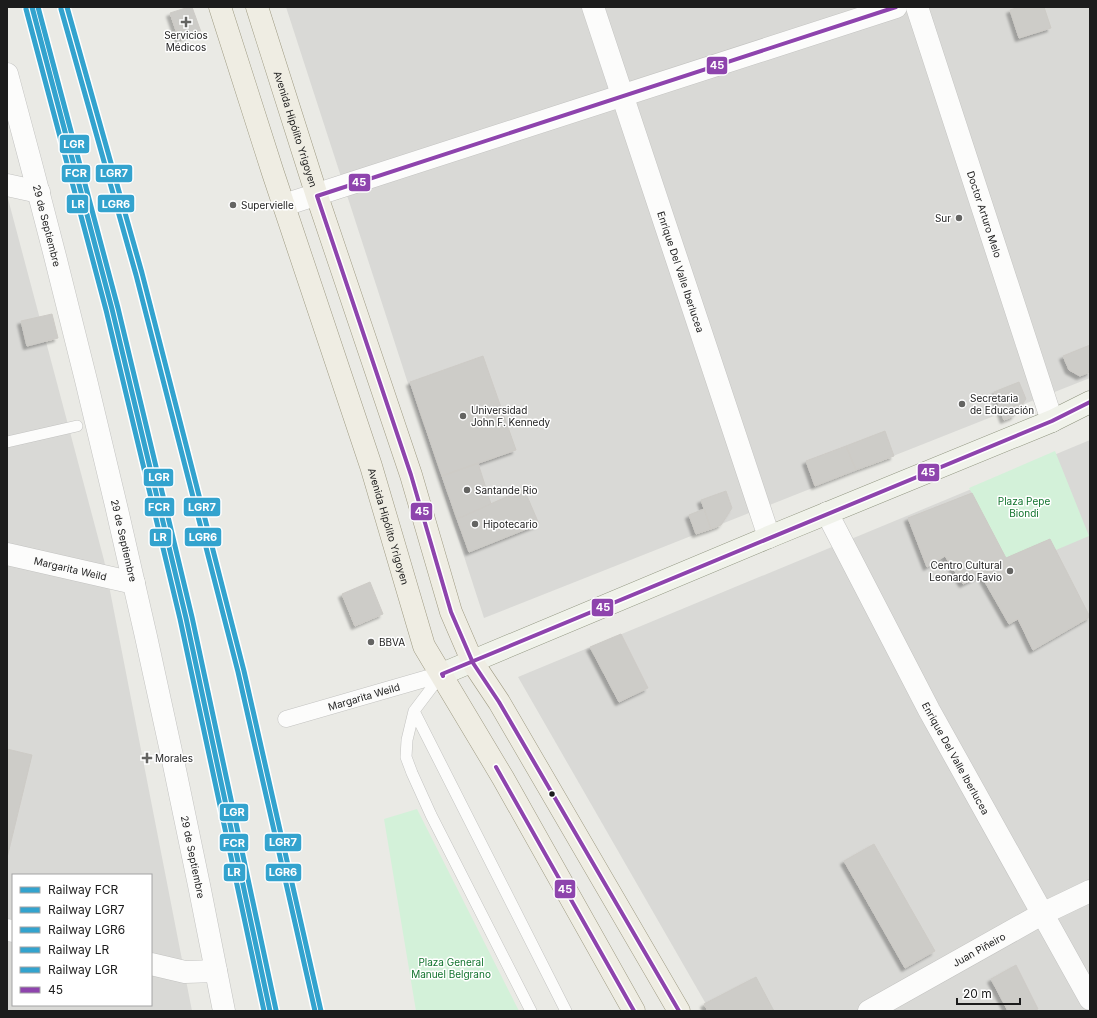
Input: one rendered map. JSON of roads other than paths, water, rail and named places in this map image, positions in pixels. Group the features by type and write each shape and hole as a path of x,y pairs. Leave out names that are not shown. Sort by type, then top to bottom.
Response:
{"main road":[{"name":"Avenida Hipólito Yrigoyen","path":"220,7 284,206 371,466 424,646 503,778 634,1011"},
{"name":"Avenida Hipólito Yrigoyen","path":"257,7 317,196 410,475 451,612 472,663 499,702 679,1011"},
{"path":"442,674 472,663 769,537 1052,421 1090,402"}],"street":[{"name":"Enrique Del Valle Iberlucea","path":"593,7 769,537"},
{"path":"284,206 896,7"},
{"name":"Doctor Arturo Melo","path":"917,7 1052,421"},
{"name":"29 de Septiembre","path":"7,74 39,192 134,583 186,816 224,1011"},
{"path":"7,185 39,192"},
{"name":"Enrique Del Valle Iberlucea","path":"827,513 928,710 1090,1000"},
{"name":"Margarita Weild","path":"7,554 134,583"},
{"name":"Margarita Weild","path":"286,719 442,674"},
{"name":"Juan Piñeiro","path":"869,1011 1042,914 1090,892"},
{"path":"152,964 185,972 216,971"}],"lane":[{"path":"7,442 77,426"},
{"path":"442,674 414,711 406,756 412,773 531,1011"},
{"path":"414,711 566,1011"}],"rail line":[{"name":"FCR","path":"32,7 112,309 186,618 270,1011"},
{"name":"LGR","path":"38,7 118,308 192,617 276,1010"},
{"name":"LGR7","path":"67,7 142,273 244,671 321,1011"},
{"name":"LR","path":"26,9 106,310 180,619 264,1011"},
{"name":"LGR6","path":"61,9 136,275 238,672 315,1011"}],"place":[{"name":"Servicios Médicos","path":"186,22"},
{"name":"Supervielle","path":"233,205"},
{"name":"Sur","path":"959,218"},
{"name":"Secretaria de Educación","path":"962,404"},
{"name":"Universidad John F. Kennedy","path":"463,416"},
{"name":"Santande Rio","path":"467,490"},
{"name":"Hipotecario","path":"475,524"},
{"name":"Centro Cultural Leonardo Favio","path":"1010,571"},
{"name":"BBVA","path":"371,642"},
{"name":"Morales","path":"147,758"}],"park label":[{"name":"Plaza Pepe Biondi","path":"1024,506"},
{"name":"Plaza General Manuel Belgrano","path":"451,968"}]}
